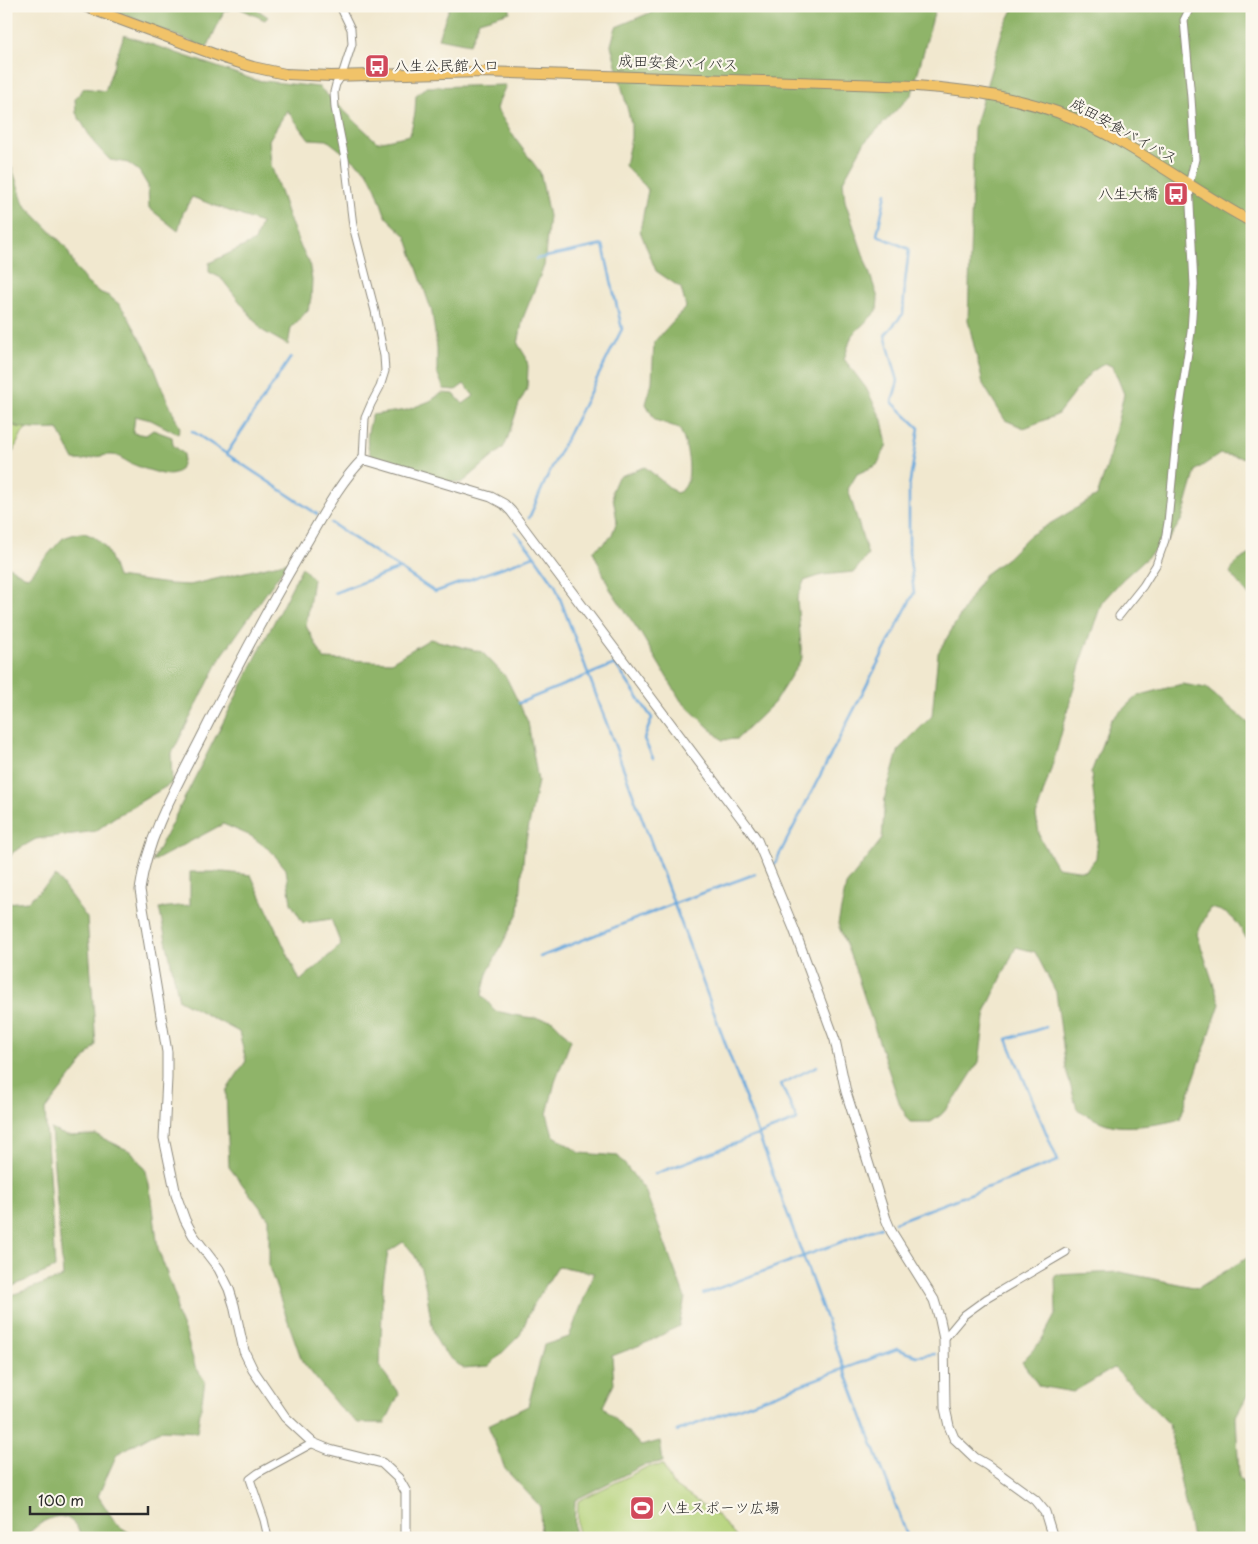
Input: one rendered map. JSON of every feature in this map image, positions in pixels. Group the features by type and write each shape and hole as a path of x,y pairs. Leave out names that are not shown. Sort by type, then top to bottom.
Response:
{"main road":[{"name":"成田安食バイパス","path":"84,6 253,67 285,74 342,75 482,72 888,85 964,90 1009,97 1058,112 1089,126 1252,222"}],"street":[{"path":"340,6 352,36 350,54 342,75 336,84 334,108 345,159 353,226 384,356 385,371 380,388 366,418 363,459 353,468 339,489 288,573 220,699 154,836 145,864 140,890 167,1052 168,1078 164,1138 176,1195 185,1220 193,1235 219,1269 229,1289 234,1305 244,1352 253,1370 285,1417 313,1443 330,1450 382,1463 398,1478 406,1492 406,1538"},
{"path":"1119,616 1143,586 1156,565 1165,540 1178,420 1191,332 1194,285 1189,185 1194,159 1192,98 1184,20 1191,6"},
{"path":"363,459 491,497 504,504 757,840 794,929 835,1040 846,1092 886,1219 891,1231 934,1300 944,1339 946,1408 949,1426 954,1438 975,1458 1035,1500 1045,1512 1054,1538"},
{"path":"944,1339 964,1315 986,1299 1066,1252"},
{"path":"268,1538 264,1520 250,1480 258,1473 313,1443"}],"green space":[{"path":"252,6 268,17 265,20 237,7 224,11 207,48 105,7"},
{"path":"450,6 510,6 510,12 479,21 470,44 438,38"},
{"path":"654,6 934,6 935,10 912,94 864,143 843,181 845,201 878,298 877,311 852,335 844,359 866,388 882,420 887,445 877,465 857,474 848,489 868,555 854,572 822,575 804,581 797,599 802,658 774,703 737,739 722,740 681,701 641,634 610,589 593,551 611,537 617,521 612,491 618,477 645,467 676,493 683,489 689,474 685,443 679,428 655,420 646,404 652,382 654,342 686,307 681,288 656,271 640,231 648,190 625,165 631,138 631,123 611,45 616,27 652,12"},
{"path":"1015,6 1252,6 1252,459 1220,454 1196,470 1182,519 1171,536 1123,579 1102,602 1080,665 1056,753 1036,816 1040,838 1057,867 1085,871 1096,858 1098,832 1091,773 1111,720 1137,696 1182,684 1206,688 1252,726 1252,949 1237,922 1219,910 1210,908 1197,934 1220,1004 1180,1119 1148,1125 1124,1126 1106,1124 1077,1109 1066,1069 1056,992 1035,952 1016,947 986,1010 979,1062 956,1098 941,1115 931,1122 910,1122 900,1105 853,963 838,924 846,885 882,839 885,796 899,749 932,716 938,653 984,575 1007,558 1029,536 1097,496 1107,466 1124,394 1113,367 1105,363 1090,373 1057,415 1024,428 1005,420 983,384 968,320 974,128 1003,29"},
{"path":"124,35 255,80 319,87 377,142 410,135 415,113 416,95 427,87 506,85 496,108 516,140 540,172 549,216 544,266 523,318 518,344 526,357 528,366 527,389 519,404 503,448 462,483 439,480 372,458 368,447 367,437 372,415 407,410 430,401 442,393 454,394 463,404 474,396 464,384 456,390 444,389 437,372 437,348 432,312 406,236 386,217 367,171 327,140 309,139 287,110 269,140 271,165 289,218 309,262 312,280 311,299 308,310 291,328 288,345 263,331 221,278 209,272 209,263 255,241 261,223 192,197 183,213 178,231 149,208 148,186 139,171 128,163 110,160 94,143 76,113 75,99 84,88 105,91"},
{"path":"6,161 12,168 24,204 66,247 75,267 87,283 120,305 149,354 180,428 178,434 151,420 135,416 133,433 146,435 153,430 172,437 173,445 184,454 183,462 178,472 170,475 146,469 114,455 74,460 58,429 31,429 18,427 6,422"},
{"path":"6,422 16,427 27,428 22,433 6,466"},
{"path":"84,533 92,536 103,545 110,556 117,577 190,585 288,562 221,657 171,755 172,783 113,818 96,831 36,839 13,852 6,864 6,565 28,577 63,538"},
{"path":"1252,553 1252,599 1230,573 1235,563"},
{"path":"302,567 313,579 306,626 324,659 391,662 430,639 482,652 506,677 528,722 538,781 524,850 519,911 487,974 482,995 495,1011 552,1020 571,1040 555,1082 547,1114 553,1135 580,1153 618,1156 645,1190 685,1298 679,1326 648,1342 612,1356 614,1384 603,1406 641,1446 660,1441 663,1462 646,1464 575,1500 574,1538 541,1538 540,1506 505,1469 488,1425 528,1406 544,1345 569,1337 594,1273 558,1266 532,1307 520,1335 489,1366 463,1368 446,1354 437,1341 418,1262 412,1251 403,1242 388,1252 383,1283 380,1367 399,1394 385,1423 358,1423 339,1407 302,1361 269,1267 269,1219 229,1167 226,1091 246,1061 239,1032 179,1000 159,908 190,905 190,872 223,872 251,875 300,981 341,945 331,919 303,923 291,903 286,869 271,851 251,836 223,824 152,862"},
{"path":"56,876 87,918 96,1045 45,1110 55,1268 6,1289 6,903 28,901"},
{"path":"51,1129 67,1136 96,1135 132,1152 146,1171 152,1199 158,1249 177,1301 176,1312 186,1335 195,1366 205,1381 197,1432 160,1430 117,1454 98,1496 117,1525 138,1538 82,1538 77,1527 70,1520 63,1517 55,1517 39,1525 24,1538 6,1538 6,1297 63,1277"},
{"path":"1252,1255 1252,1387 1236,1416 1239,1477 1252,1495 1252,1538 1192,1538 1169,1424 1114,1368 1073,1392 1039,1386 1022,1362 1041,1341 1056,1313 1055,1275 1120,1272 1198,1288"},
{"name":"八生スポーツ広場","path":"663,1465 672,1484 717,1515 737,1538 577,1538 578,1501 647,1467"}],"waterway":[{"path":"774,865 914,593 909,552 909,487 919,428 892,402 898,381 885,335 903,314 909,249 877,235 886,193"},
{"path":"529,518 547,477 622,329 603,245 536,259"},
{"path":"227,453 291,357"},
{"path":"192,431 317,514"},
{"path":"331,523 435,592 534,556"},
{"path":"515,532 529,548 555,585 908,1538"},
{"path":"334,593 398,569"},
{"path":"519,703 615,664 652,718 644,739 653,758"},
{"path":"540,957 673,904 755,874"},
{"path":"895,1222 1058,1161 1007,1039 1046,1027"},
{"path":"655,1174 797,1120 781,1084 817,1066"},
{"path":"703,1294 881,1227"},
{"path":"677,1431 897,1349 917,1356 935,1354"}],"place":[{"name":"八生公民館入口","path":"377,66"},
{"name":"八生大橋","path":"1176,194"},
{"name":"八生スポーツ広場","path":"642,1508"}]}
